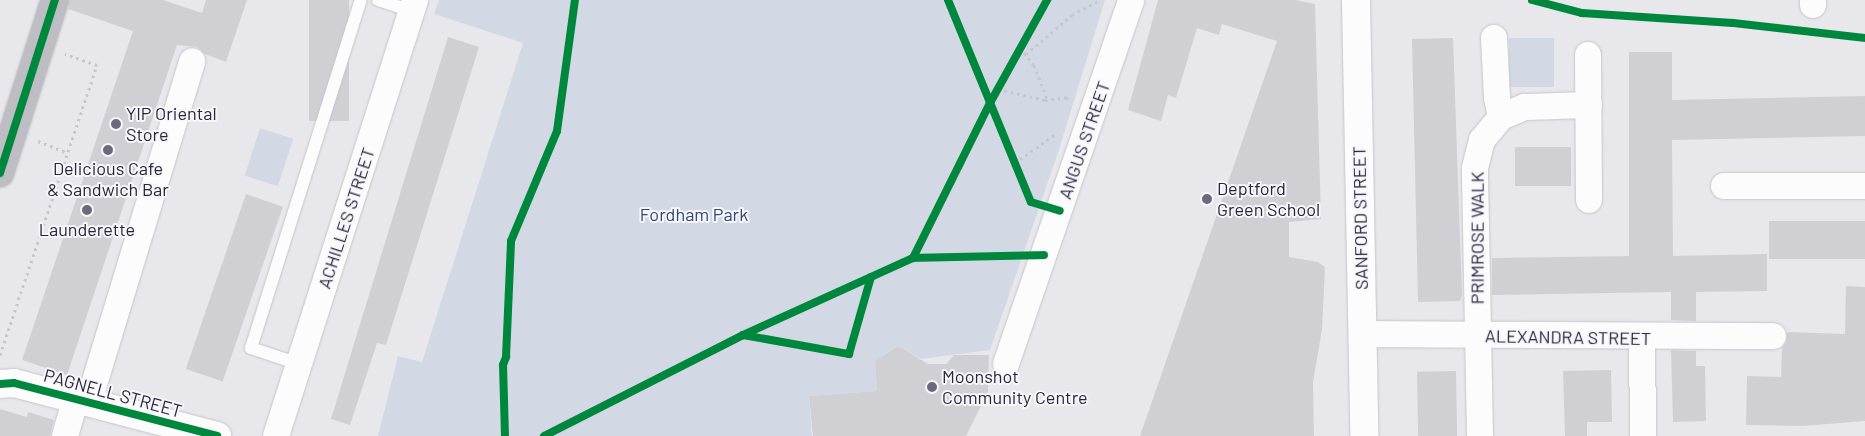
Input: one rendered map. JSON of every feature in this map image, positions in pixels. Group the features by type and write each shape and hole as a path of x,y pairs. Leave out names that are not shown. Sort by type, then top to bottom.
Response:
{"highway":[{"path":"0,173 55,0"}],"main road":[{"name":"SANFORD STREET","path":"1356,0 1364,436"},
{"name":"PAGNELL STREET","path":"5,377 217,436"}],"street":[{"name":"ANGUS STREET","path":"1006,364 1131,0"},
{"name":"ACHILLES STREET","path":"276,436 414,5"},
{"path":"1494,38 1496,98 1501,117"},
{"path":"1588,55 1589,200"},
{"path":"65,436 83,400 192,61"},
{"name":"PRIMROSE WALK","path":"1480,436 1475,168 1482,140 1501,117 1525,107 1589,105"},
{"path":"1724,186 1865,186"},
{"name":"ALEXANDRA STREET","path":"1362,334 1642,338 1773,336"},
{"path":"1642,338 1643,436"}],"lane":[{"path":"299,364 251,348 361,0"},
{"path":"378,0 414,5"}],"path":[{"path":"1026,54 1072,15 1100,0"},
{"path":"1016,56 1025,40"},
{"path":"1020,48 1037,72 1047,99"},
{"path":"0,355 96,65 64,54"},
{"path":"1002,81 996,93 1047,99 1068,97 1068,104"},
{"path":"1011,155 1017,167 1059,129"},
{"path":"36,140 68,152"}],"green space":[{"name":"Fordham Park","path":"439,0 1105,0 1058,153 990,350 921,359 898,346 875,361 877,391 809,396 812,436 378,436 398,356 422,362 523,43 434,14"},
{"path":"1509,38 1554,38 1554,87 1509,87"},
{"path":"260,128 293,139 278,186 245,176"}],"building":[{"path":"70,0 163,0 202,13 206,0 247,0 226,62 205,54 197,47 177,45 67,375 22,360 133,31 68,9"},
{"path":"309,0 349,0 349,121 309,121"},
{"path":"1158,0 1295,0 1315,4 1321,219 1289,222 1289,257 1318,262 1325,267 1322,330 1313,382 1314,436 1140,436 1277,41 1222,24 1219,35 1197,28 1176,98 1168,95 1161,121 1128,110"},
{"path":"448,37 479,47 386,345 377,343 350,425 331,419"},
{"path":"1453,38 1462,295 1460,301 1418,302 1412,39"},
{"path":"1629,52 1672,52 1672,100 1865,96 1865,136 1672,140 1673,256 1767,254 1767,291 1696,292 1696,321 1671,320 1671,292 1492,295 1492,258 1629,256"},
{"path":"1515,147 1571,147 1571,186 1515,186"},
{"path":"246,194 283,207 223,382 186,369"},
{"path":"1769,221 1865,221 1865,259 1769,259"},
{"path":"1846,286 1865,287 1865,421 1802,426 1746,425 1747,376 1781,377 1782,348 1786,343 1787,332 1845,334"},
{"name":"Moonshot Community Centre","path":"898,346 928,364 946,364 954,355 989,355 988,392 966,436 813,436 809,396 877,391 875,361"},
{"path":"1671,350 1696,351 1696,366 1705,366 1706,421 1673,422"},
{"path":"1611,370 1612,422 1587,422 1587,436 1565,436 1563,371"},
{"path":"1456,371 1457,436 1418,436 1417,372"},
{"path":"0,409 27,417 28,412 54,420 50,436 0,436"}],"cycle path":[{"path":"0,173 55,0"},
{"path":"505,436 503,365 506,357 511,241 557,131 575,0"},
{"path":"948,0 1031,202 1060,211"},
{"path":"544,436 743,335 913,258 990,103 1047,0"},
{"path":"1532,0 1582,13 1733,23 1865,38"},
{"path":"913,258 1044,255"},
{"path":"743,335 849,354 871,277"},
{"path":"0,384 14,383 217,436"}],"place":[{"name":"YIP Oriental Store","path":"116,124"},
{"name":"Delicious Cafe & Sandwich Bar","path":"108,150"},
{"name":"Deptford Green School","path":"1207,199"},
{"name":"Launderette","path":"87,210"},
{"name":"Moonshot Community Centre","path":"932,387"}]}
